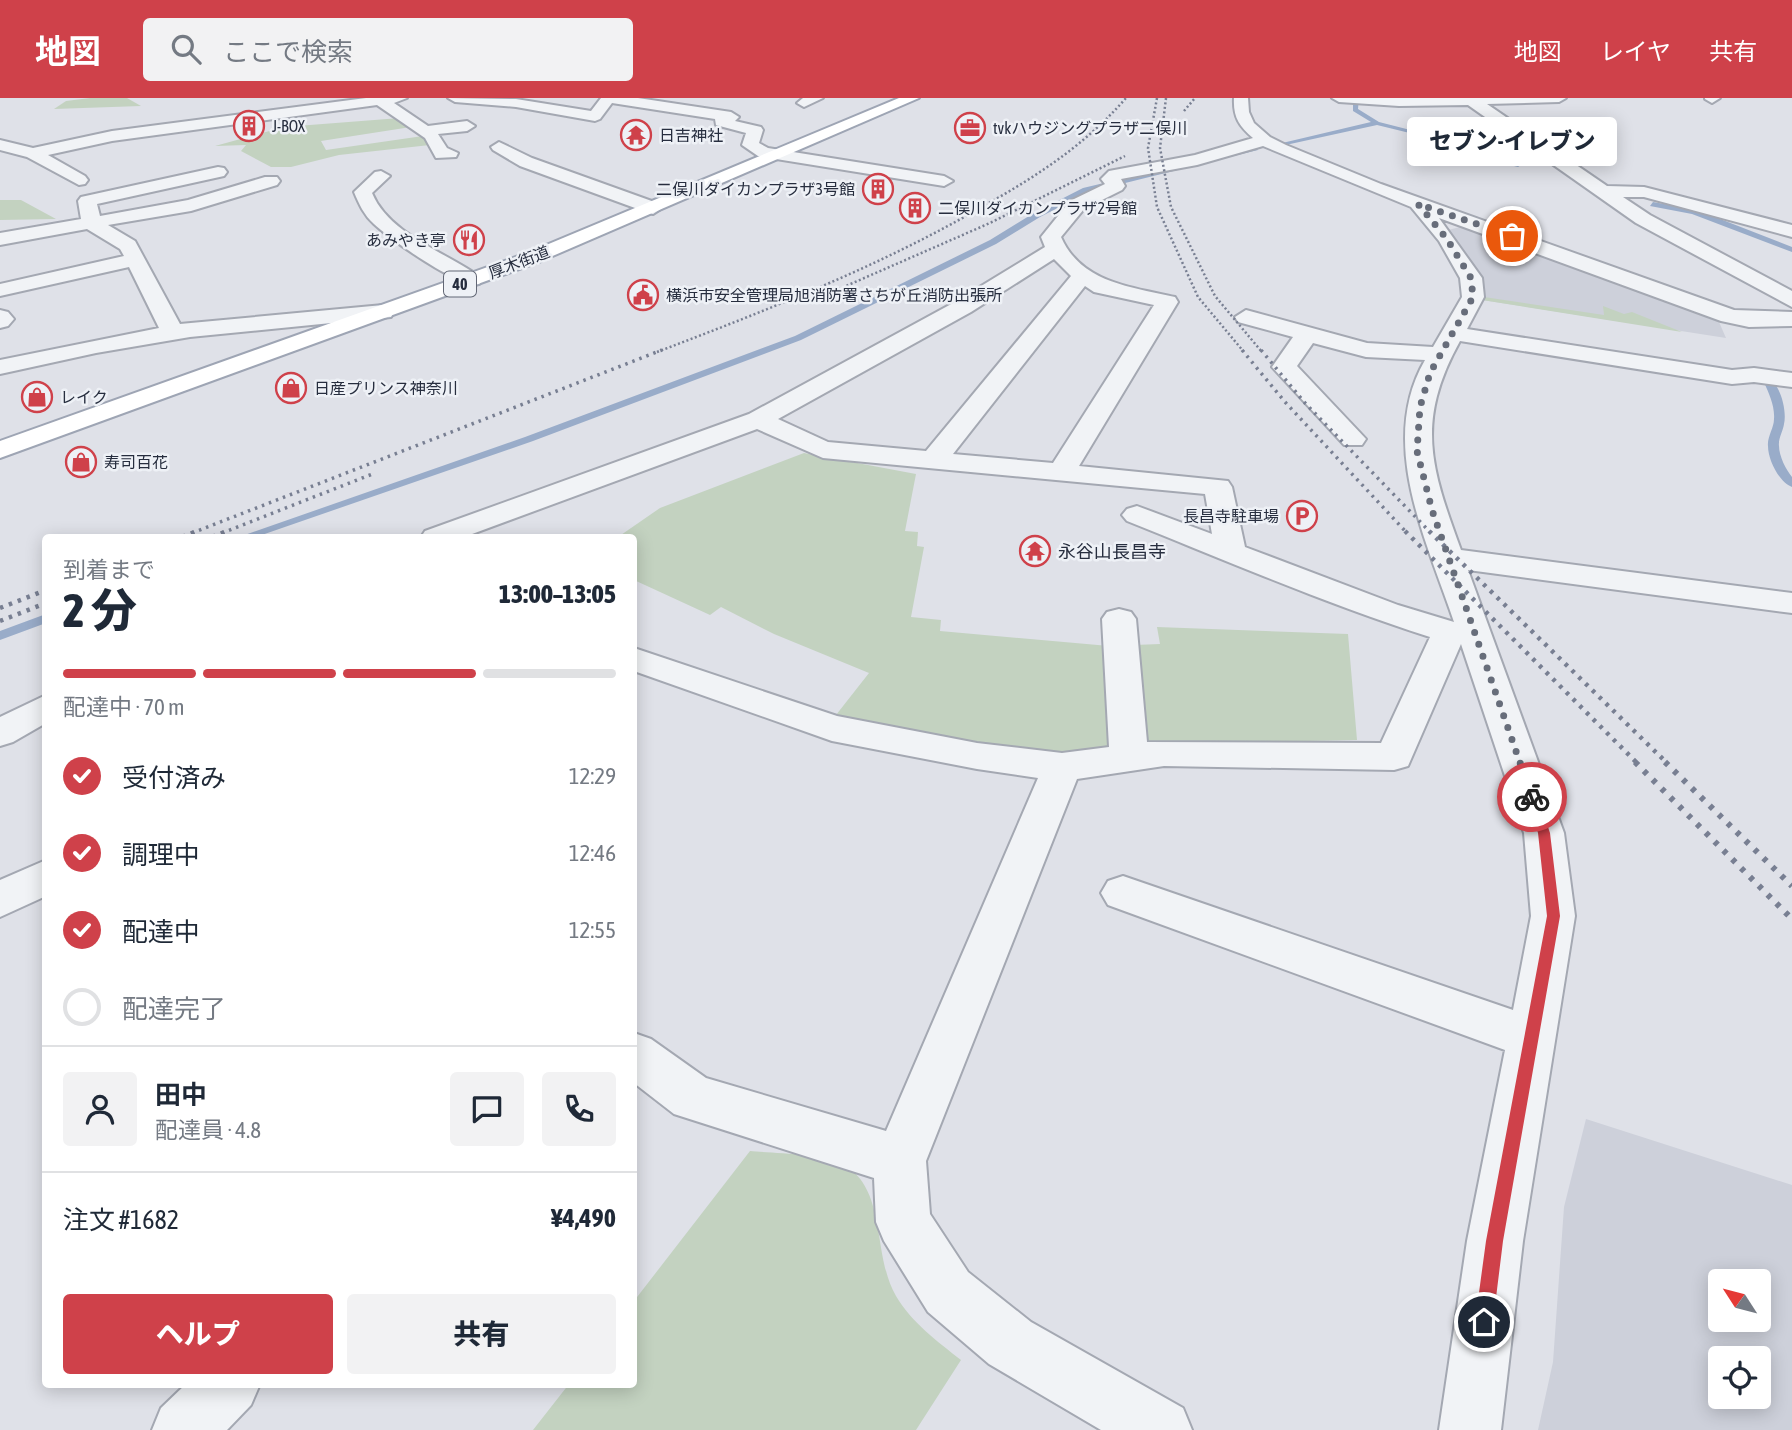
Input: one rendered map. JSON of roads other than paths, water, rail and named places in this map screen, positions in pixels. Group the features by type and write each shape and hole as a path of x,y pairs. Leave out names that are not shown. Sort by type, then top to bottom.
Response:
{"main road":[{"name":"厚木街道","path":"0,450 472,280 653,208 912,98"}],"street":[{"path":"33,153 148,131 400,98"},
{"path":"455,98 528,104 595,116 605,99 731,117 721,122 755,130 750,139 753,148 944,181"},
{"path":"1241,98 1241,111 1247,125 1271,144 1418,204 1729,316 1749,348 1792,380"},
{"path":"1339,98 1567,99"},
{"path":"1246,317 1306,336 1366,350 1444,344 1732,377 1749,348 1789,315 1676,237 1600,191 1469,99"},
{"path":"379,100 425,131 442,154 450,153"},
{"path":"425,131 467,126"},
{"path":"148,131 156,144 150,149"},
{"path":"1523,138 1548,131"},
{"path":"478,149 526,143"},
{"path":"1061,472 1167,302 1102,287 1082,276 1056,249 1051,237 1057,226 1077,205 1113,182 1115,175 1271,144"},
{"path":"0,145 33,153 79,180"},
{"path":"499,147 526,162 653,208"},
{"path":"92,234 87,201 218,172"},
{"path":"381,176 363,192 365,203 379,219 472,280"},
{"path":"0,239 92,234 271,181"},
{"path":"1600,191 1644,192 1792,231"},
{"path":"1418,204 1447,239 1471,278 1473,297 1444,344 1420,407 1417,451 1449,558 1462,633 1544,833 1553,916 1495,1241 1470,1430"},
{"path":"92,234 119,239 128,245 172,330"},
{"path":"444,534 758,419 963,307 1056,249"},
{"path":"0,290 135,260"},
{"path":"934,460 1082,276"},
{"path":"0,368 84,347 172,330 314,315 383,312"},
{"path":"1306,336 1284,367 1353,439"},
{"path":"758,419 822,450 1218,487 1231,552"},
{"path":"1137,515 1386,612 1462,633"},
{"path":"1449,558 1792,603"},
{"path":"1119,620 1129,756"},
{"path":"637,660 832,728 977,756 1062,767 1164,753 1394,757 1462,633"},
{"path":"0,733 42,709"},
{"path":"1062,767 900,1161 903,1222 948,1292 1010,1343 1161,1430"},
{"path":"0,900 42,878"},
{"path":"1122,893 1532,1038"},
{"path":"637,1057 692,1097 900,1161"},
{"path":"183,1430 226,1388"}],"waterway":[{"path":"1356,98 1355,110 1377,123"},
{"path":"1281,144 1377,123"},
{"path":"1377,123 1428,136 1468,153 1518,165"},
{"path":"254,534 529,439 798,338 993,242 1086,190 1256,149"},
{"path":"1653,204 1694,212 1792,250"},
{"path":"1769,382 1778,404 1780,421 1773,446 1781,471 1792,484"},
{"path":"0,636 42,620"}],"railway":[{"path":"657,352 825,285 948,226 1025,182 1061,157 1079,144 1126,98"},
{"path":"1157,98 1148,148 1157,207 1198,297 1244,352"},
{"path":"1166,98 1160,148 1171,207 1215,296 1262,352"},
{"path":"1184,111 1195,98"},
{"path":"830,293 990,223 1125,156"},
{"path":"192,533 662,350"},
{"path":"1242,350 1285,402 1407,533"},
{"path":"1261,350 1305,403 1430,532"},
{"path":"222,533 375,473"},
{"path":"192,533 197,531"},
{"path":"222,533 227,531"},
{"path":"1430,532 1667,763"},
{"path":"1407,533 1637,763"},
{"path":"0,608 42,592"},
{"path":"0,621 42,605"},
{"path":"1635,762 1792,919"},
{"path":"1665,762 1792,886"}],"place":[{"name":"J-BOX","path":"249,126"},
{"name":"tvkハウジングプラザ二俣川","path":"970,128"},
{"name":"日吉神社","path":"636,135"},
{"name":"二俣川ダイカンプラザ3号館","path":"878,189"},
{"name":"二俣川ダイカンプラザ2号館","path":"915,208"},
{"name":"セブン-イレブン","path":"1512,236"},
{"name":"あみやき亭","path":"469,240"},
{"name":"横浜市安全管理局旭消防署さちが丘消防出張所","path":"643,295"},
{"name":"日産プリンス神奈川","path":"291,388"},
{"name":"レイク","path":"37,397"},
{"name":"寿司百花","path":"81,462"},
{"name":"長昌寺駐車場","path":"1302,516"},
{"name":"永谷山長昌寺","path":"1035,551"}]}
